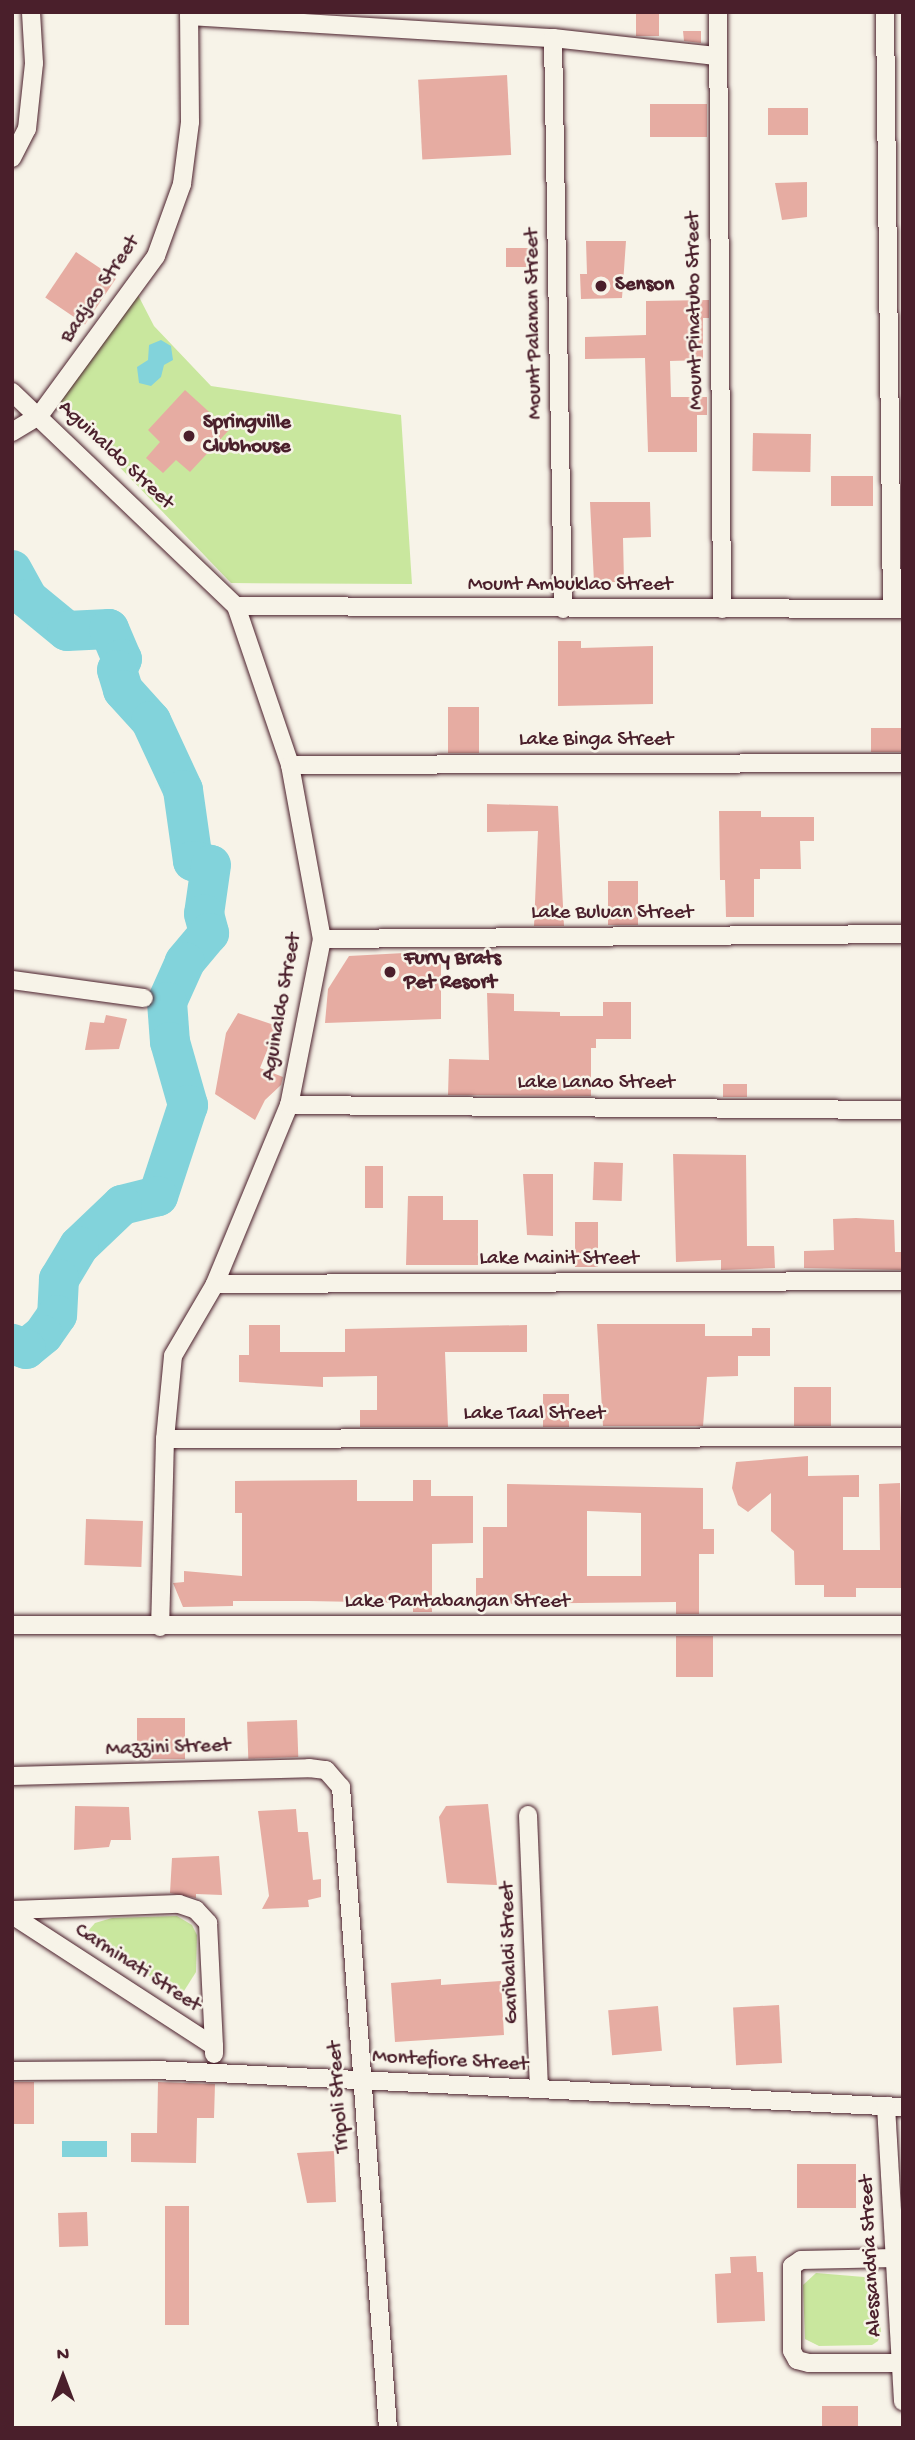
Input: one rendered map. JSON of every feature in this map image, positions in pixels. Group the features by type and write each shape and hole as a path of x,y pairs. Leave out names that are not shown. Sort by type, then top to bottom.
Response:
{"street":[{"path":"12,158 27,129 34,62 31,12"},
{"name":"Mount Pinatubo Street","path":"718,12 716,56 722,608"},
{"path":"885,12 897,609"},
{"path":"189,14 553,38 716,56"},
{"name":"Badjao Street","path":"39,416 156,256 182,184 190,122 189,14"},
{"name":"Mount Palanan Street","path":"553,38 563,609"},
{"name":"Aguinaldo Street","path":"12,392 236,606 290,765 322,939 289,1105 215,1284 173,1356 165,1439 160,1627"},
{"path":"12,432 39,416"},
{"name":"Mount Ambuklao Street","path":"236,606 897,609"},
{"name":"Lake Binga Street","path":"290,765 903,763"},
{"name":"Lake Buluan Street","path":"322,939 903,934"},
{"path":"12,980 144,998"},
{"name":"Lake Lanao Street","path":"289,1105 903,1110"},
{"name":"Lake Mainit Street","path":"215,1284 903,1281"},
{"name":"Lake Taal Street","path":"165,1439 903,1437"},
{"name":"Lake Pantabangan Street","path":"12,1625 903,1625"},
{"name":"Mazzini Street","path":"12,1776 326,1770"},
{"name":"Tripoli Street","path":"326,1770 341,1787 388,2428"},
{"name":"Garibaldi Street","path":"528,1815 539,2089"},
{"path":"12,1913 179,1904 196,1910 208,1923 214,2073"},
{"name":"Carminati Street","path":"12,1913 214,2046"},
{"name":"Montefiore Street","path":"12,2071 214,2073 895,2107"},
{"name":"Alessandria Street","path":"895,2107 895,2258 903,2402"},
{"path":"895,2258 801,2260 792,2266 792,2351 797,2360 809,2363 900,2363"}],"green space":[{"path":"138,295 154,326 211,386 401,415 412,584 231,583 58,403"},
{"path":"177,1916 192,1925 197,1935 196,1972 184,1991 168,1988 92,1939 89,1930 95,1923 112,1918"},
{"path":"816,2273 876,2278 881,2332 878,2341 872,2345 819,2346 805,2339 803,2285"}],"water":[{"path":"161,340 171,346 173,360 164,365 161,377 151,386 139,383 137,367 148,360 149,345"},
{"path":"62,2141 107,2141 107,2157 62,2157"}],"building":[{"path":"636,12 659,12 659,36 636,36"},
{"path":"683,31 701,31 701,43 684,41"},
{"path":"507,75 511,155 422,160 418,80"},
{"path":"650,104 707,104 707,137 650,137"},
{"path":"768,108 808,108 808,135 768,135"},
{"path":"807,182 807,217 782,220 775,183"},
{"path":"586,241 626,241 622,298 581,299 580,274 587,274"},
{"path":"506,248 534,248 534,267 506,267"},
{"path":"76,252 116,279 85,324 45,298"},
{"path":"709,300 709,318 703,318 703,360 670,361 671,397 707,397 707,415 697,415 697,452 648,452 645,358 585,359 585,337 646,335 646,301"},
{"name":"Springville Clubhouse","path":"185,390 229,430 190,472 176,460 163,473 146,458 160,442 148,430"},
{"path":"753,433 811,434 810,472 752,471"},
{"path":"831,476 873,476 873,506 831,506"},
{"path":"590,502 650,502 651,537 623,538 624,582 594,582"},
{"path":"558,641 581,641 581,648 653,646 653,704 558,706"},
{"path":"448,707 479,707 479,753 448,753"},
{"path":"871,728 903,728 903,752 871,752"},
{"path":"487,804 558,806 564,926 534,926 538,831 487,832"},
{"path":"719,811 761,811 761,817 814,817 814,841 800,841 801,869 760,869 760,879 754,879 754,917 726,917 725,880 720,880"},
{"path":"608,881 638,881 638,925 608,925"},
{"name":"Furry Brats Pet Resort","path":"441,951 441,1019 325,1023 328,989 349,956"},
{"path":"487,993 514,994 514,1011 560,1012 560,1016 603,1016 603,1002 631,1002 631,1039 596,1039 596,1048 591,1048 591,1096 448,1095 449,1059 489,1060"},
{"path":"238,1013 277,1026 260,1068 283,1077 281,1085 265,1100 255,1120 215,1094 226,1033"},
{"path":"106,1015 127,1019 119,1049 85,1050 90,1022 104,1023"},
{"path":"723,1084 747,1084 747,1097 723,1097"},
{"path":"673,1154 746,1155 747,1246 774,1246 775,1268 721,1270 721,1260 676,1262"},
{"path":"594,1162 623,1163 622,1201 593,1200"},
{"path":"365,1166 383,1166 383,1208 365,1208"},
{"path":"523,1174 553,1174 553,1236 527,1235"},
{"path":"408,1196 443,1196 443,1220 478,1220 478,1265 406,1265"},
{"path":"833,1219 894,1220 895,1252 903,1252 903,1270 804,1268 804,1251 834,1250"},
{"path":"575,1222 598,1222 598,1267 575,1267"},
{"path":"597,1324 705,1324 705,1336 752,1336 752,1328 770,1328 770,1356 738,1356 738,1376 707,1377 703,1426 603,1426"},
{"path":"249,1325 280,1325 280,1352 345,1352 345,1329 527,1325 527,1352 445,1352 448,1427 360,1427 360,1410 377,1410 377,1376 323,1377 323,1387 239,1382 239,1355 249,1355"},
{"path":"794,1387 831,1387 831,1426 794,1426"},
{"path":"543,1394 569,1394 569,1427 543,1427"},
{"path":"808,1456 808,1476 859,1475 859,1497 843,1497 843,1550 880,1550 879,1484 900,1483 903,1588 856,1588 856,1597 824,1597 824,1585 795,1585 794,1551 771,1531 771,1493 748,1512 738,1505 732,1488 736,1462"},
{"path":"357,1480 357,1501 413,1501 413,1480 431,1480 431,1496 473,1496 473,1543 432,1544 432,1612 413,1612 413,1603 233,1601 233,1606 183,1607 173,1583 184,1582 184,1571 242,1576 242,1513 235,1513 235,1481"},
{"path":"507,1484 703,1488 703,1529 714,1529 714,1554 699,1554 699,1614 676,1614 676,1602 476,1604 476,1578 483,1578 483,1527 507,1527","holes":["587,1511 641,1513 641,1576 587,1576"]},
{"path":"86,1519 143,1521 141,1567 84,1565"},
{"path":"676,1636 713,1636 713,1677 676,1677"},
{"path":"137,1718 185,1718 185,1759 137,1759"},
{"path":"297,1720 298,1757 248,1759 247,1722"},
{"path":"488,1804 497,1885 447,1883 439,1817 446,1806"},
{"path":"75,1806 129,1807 131,1840 111,1840 109,1847 74,1850"},
{"path":"296,1809 298,1832 308,1832 313,1880 321,1879 321,1897 308,1900 309,1907 262,1909 269,1896 258,1811"},
{"path":"219,1856 222,1895 196,1894 196,1898 170,1893 172,1858"},
{"path":"441,1979 441,1985 501,1981 504,2035 395,2042 391,1983"},
{"path":"779,2005 782,2063 736,2065 733,2007"},
{"path":"658,2006 662,2051 612,2055 608,2010"},
{"path":"12,2082 34,2082 34,2124 12,2124"},
{"path":"158,2082 215,2084 214,2118 197,2118 196,2163 131,2162 131,2133 157,2133"},
{"path":"334,2151 336,2202 307,2203 297,2153"},
{"path":"797,2164 856,2164 856,2208 797,2208"},
{"path":"165,2206 189,2206 189,2325 165,2325"},
{"path":"87,2212 88,2246 59,2247 58,2213"},
{"path":"756,2256 757,2272 763,2272 765,2321 717,2323 715,2274 731,2273 730,2257"},
{"path":"822,2406 858,2406 858,2428 822,2428"}],"waterway":[{"path":"12,570 28,599 67,631 109,629 122,659 117,670 123,690 151,721 183,790 193,861 211,865 204,914 209,933 185,962 167,1002 170,1042 188,1105 158,1196 122,1205 79,1246 59,1279 57,1315 43,1335 26,1349 12,1344"}],"place":[{"name":"Senson","path":"601,286"},
{"name":"Springville Clubhouse","path":"189,436"},
{"name":"Furry Brats Pet Resort","path":"390,972"}]}
